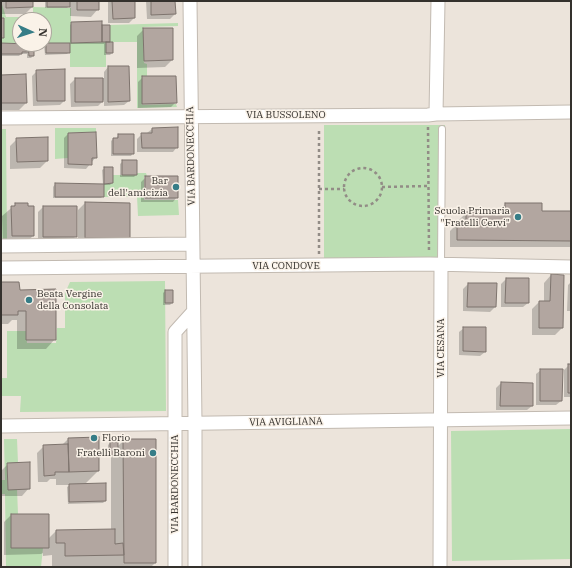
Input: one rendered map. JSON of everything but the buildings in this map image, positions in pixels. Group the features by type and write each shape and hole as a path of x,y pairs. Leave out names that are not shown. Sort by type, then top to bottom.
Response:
{"street":[{"name":"VIA BARDONECCHIA","path":"190,1 195,423 195,567"},
{"path":"432,114 438,1"},
{"name":"VIA BUSSOLENO","path":"1,118 571,112"},
{"path":"1,246 192,244"},
{"name":"VIA CONDOVE","path":"1,268 435,264 571,267"},
{"name":"VIA CESANA","path":"435,264 441,420 440,567"},
{"name":"VIA BARDONECCHIA","path":"175,567 175,332 193,312"},
{"name":"VIA AVIGLIANA","path":"1,426 571,418"}],"lane":[{"name":"VIA CESANA","path":"435,264 442,129"}],"path":[{"path":"432,114 428,186 435,264"},
{"path":"319,129 319,256"},
{"path":"362,168 368,169 378,175 382,187 379,198 375,202 364,207 358,206 348,200 344,189 347,177 351,172 362,168"},
{"path":"382,187 428,186"},
{"path":"319,189 344,189"}],"green space":[{"path":"1,1 6,17 12,17 12,43 1,43 1,38 4,37 4,18 1,18"},
{"path":"33,7 71,8 71,43 106,42 106,67 70,67 70,43 52,43 52,12 33,12"},
{"path":"178,23 178,26 143,27 144,63 147,64 147,76 142,105 176,104 177,107 137,108 137,42 110,42 110,25"},
{"path":"324,125 445,125 444,258 324,258"},
{"path":"55,128 96,128 96,132 68,133 68,158 55,159"},
{"path":"1,129 6,129 7,240 1,240"},
{"path":"137,173 146,173 147,176 144,176 144,200 178,200 179,215 138,216 137,197 104,197 104,184 113,183 113,175 137,175"},
{"path":"165,281 166,411 20,412 21,396 1,396 1,378 7,378 7,331 26,331 27,343 56,343 57,328 65,328 65,293 70,282"},
{"path":"571,429 571,559 452,561 451,431"},
{"path":"4,439 17,439 18,463 7,463 8,489 17,489 18,514 11,514 11,548 43,548 41,567 6,567 5,494 1,494 1,480 5,480"}],"place":[{"name":"Bar dell'amicizia","path":"176,187"},
{"name":"Scuola Primaria \"Fratelli Cervi\"","path":"518,217"},
{"name":"Beata Vergine della Consolata","path":"29,300"},
{"name":"Florio","path":"94,438"},
{"name":"Fratelli Baroni","path":"153,453"}]}
